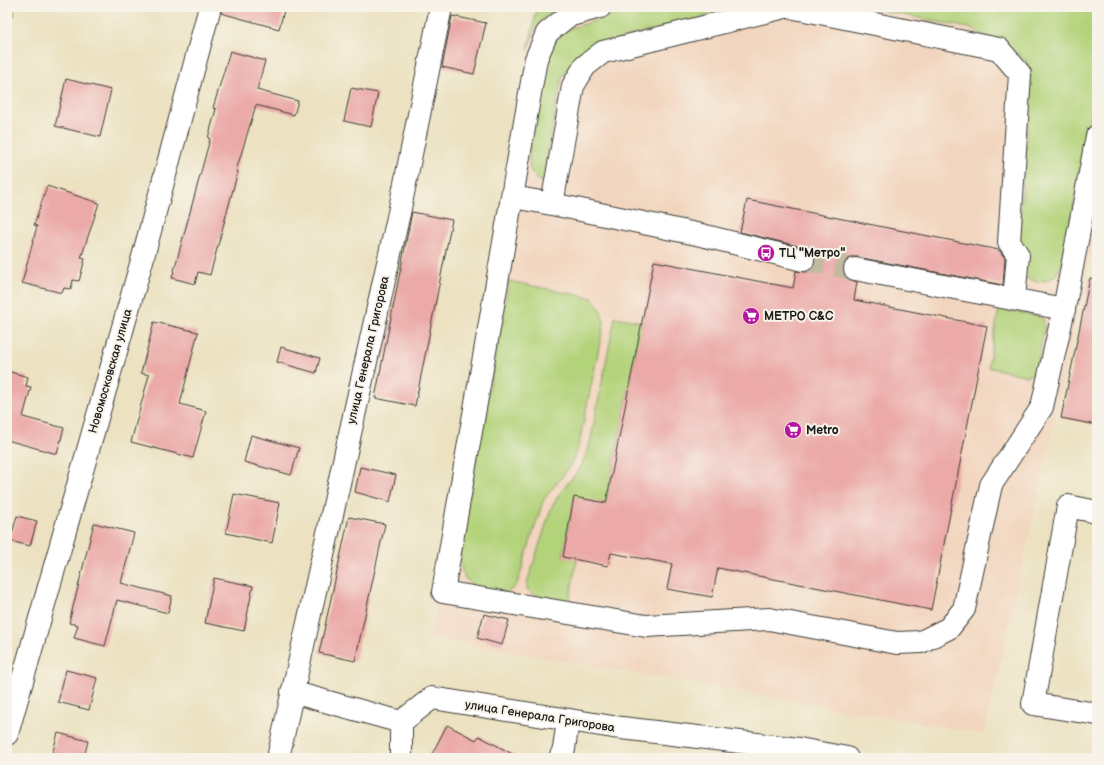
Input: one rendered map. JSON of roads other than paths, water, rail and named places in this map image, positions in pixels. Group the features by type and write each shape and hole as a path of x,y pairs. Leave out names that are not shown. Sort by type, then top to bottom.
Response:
{"street":[{"name":"Новомосковская улица","path":"7,734 140,264 210,7"},
{"name":"улица Генерала Григорова","path":"278,758 399,214 441,7"},
{"path":"600,7 568,16 547,33 536,59 443,592 646,626 769,620 897,644 921,642 949,628 964,609 991,484 1042,408 1064,309 1097,136"},
{"path":"552,204 573,86 585,66 603,52 785,7"},
{"path":"790,7 999,49 1020,74 1009,242 1018,255 1014,298"},
{"path":"513,197 701,235 803,260"},
{"path":"855,268 1064,309"},
{"path":"1097,512 1068,506 1033,704 1097,714"},
{"path":"292,692 401,722 401,758"},
{"name":"улица Генерала Григорова","path":"401,722 432,698 613,728 798,753 847,758"},
{"path":"560,758 564,749 568,720"}],"tunnel":[{"path":"803,260 855,269"}],"place":[{"name":"ТЦ \"Метро\"","path":"766,253"},
{"name":"МЕТРО С&С","path":"751,316"},
{"name":"Metro","path":"793,430"}]}
